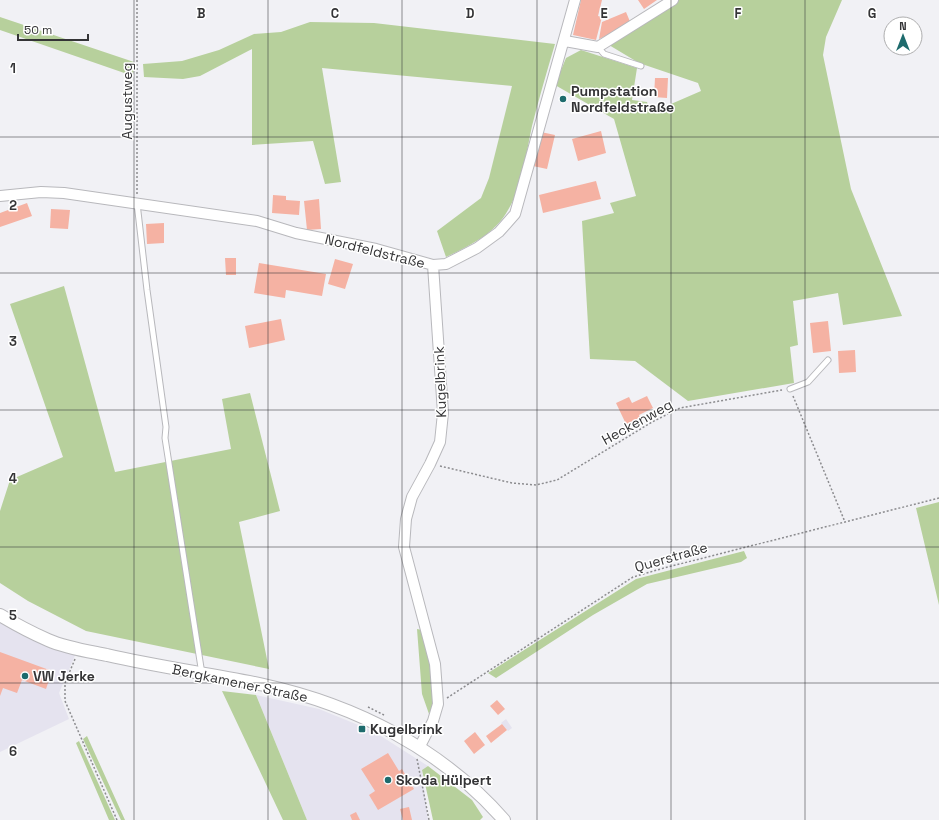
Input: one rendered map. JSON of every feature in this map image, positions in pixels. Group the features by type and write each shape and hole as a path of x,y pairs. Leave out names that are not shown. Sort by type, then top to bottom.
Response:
{"street":[{"name":"Nordfeldstraße","path":"0,196 41,192 137,202 257,221 296,233 376,249 434,265 446,264 477,248 499,232 515,214 576,0"},
{"path":"564,41 598,47 673,0"},
{"name":"Kugelbrink","path":"419,748 433,721 438,704 435,664 404,547 406,519 412,497 440,442 443,413 434,265"},
{"name":"Bergkamener Straße","path":"0,615 49,641 84,650 262,685 322,701 369,720 419,748 472,788 504,820"}],"lane":[{"path":"598,47 604,54 641,66"},
{"path":"137,202 147,290 166,427 165,438 202,674"},
{"path":"790,389 808,382 828,360"}],"path":[{"name":"Augustweg","path":"137,0 137,202"},
{"name":"Heckenweg","path":"430,464 512,483 536,485 556,480 652,422 680,408 790,389"},
{"path":"790,389 845,522"},
{"name":"Querstraße","path":"438,704 633,577 939,498"},
{"path":"84,650 76,657 67,678 65,701 117,820"},
{"path":"419,748 416,755 429,820"}],"shaded area":[{"path":"0,612 76,653 59,693 69,719 0,752"},
{"path":"256,695 319,709 373,731 428,766 422,770 428,820 307,820"},
{"path":"506,719 512,728 508,731 501,723"}],"green space":[{"path":"679,0 842,0 826,37 823,55 851,189 902,316 843,325 838,293 793,301 798,345 790,347 794,383 688,401 635,361 590,359 582,221 614,213 610,203 636,196 614,119 555,85 566,58 581,50 637,68 632,100 647,102 650,110 671,104 701,91 698,83 639,63 609,45"},
{"path":"0,17 134,62 133,76 0,30"},
{"path":"310,22 374,23 555,44 532,126 521,180 508,210 503,218 489,233 472,244 446,257 437,231 481,198 489,178 512,86 322,68 341,182 325,184 313,141 252,145 252,49 200,76 183,79 144,77 143,64 182,61 219,50 254,34 281,32"},
{"path":"64,286 115,472 231,449 222,399 250,393 280,511 239,522 269,669 86,631 28,601 0,583 0,511 10,480 63,457 10,304"},
{"path":"939,502 939,605 916,508"},
{"path":"744,551 747,558 741,562 647,584 593,615 496,678 488,673 636,579"},
{"path":"417,629 422,630 433,672 434,694 433,704 429,714 422,694"},
{"path":"222,691 256,695 307,820 283,820"},
{"path":"87,736 125,820 121,820 83,739"},
{"path":"79,741 115,820 109,820 76,743"},
{"path":"428,766 472,800 483,817 480,820 433,820 422,770"}],"building":[{"path":"581,0 602,0 598,16 602,17 596,40 573,35"},
{"path":"638,0 657,0 644,9"},
{"path":"626,12 631,24 599,39 602,22"},
{"path":"655,78 668,78 667,98 654,97"},
{"name":"Pumpstation Nordfeldstraße","path":"561,96 567,98 566,102 559,99"},
{"path":"601,131 606,153 578,161 572,139"},
{"path":"541,132 555,135 547,169 533,166"},
{"path":"596,181 601,199 543,213 539,195"},
{"path":"273,195 286,196 286,200 300,201 299,215 272,213"},
{"path":"319,199 321,229 307,230 304,201"},
{"path":"27,203 32,216 0,227 0,213"},
{"path":"51,209 70,210 68,229 50,228"},
{"path":"164,223 164,243 147,244 146,224"},
{"path":"225,258 236,258 236,275 226,275"},
{"path":"335,259 353,264 345,289 328,284"},
{"path":"259,263 326,274 322,296 286,290 285,298 254,293"},
{"path":"281,319 285,340 249,348 245,326"},
{"path":"828,321 831,351 813,353 810,323"},
{"path":"855,350 856,372 839,373 838,351"},
{"path":"647,396 653,408 639,415 640,418 626,424 616,403 629,397 632,403"},
{"name":"VW Jerke","path":"0,652 52,671 46,689 22,680 17,693 3,688 0,696"},
{"path":"497,700 505,709 498,715 490,706"},
{"path":"502,724 507,730 491,743 486,736"},
{"path":"475,732 485,745 474,754 464,741"},
{"name":"Skoda Hülpert","path":"388,753 399,771 402,769 414,789 378,810 369,795 375,791 361,769"},
{"path":"409,807 412,820 403,820 400,809"},
{"path":"356,812 360,820 352,820 350,815"}],"place":[{"name":"Pumpstation Nordfeldstraße","path":"563,99"},
{"name":"VW Jerke","path":"25,676"},
{"name":"Kugelbrink","path":"362,729"},
{"name":"Skoda Hülpert","path":"388,780"}]}
